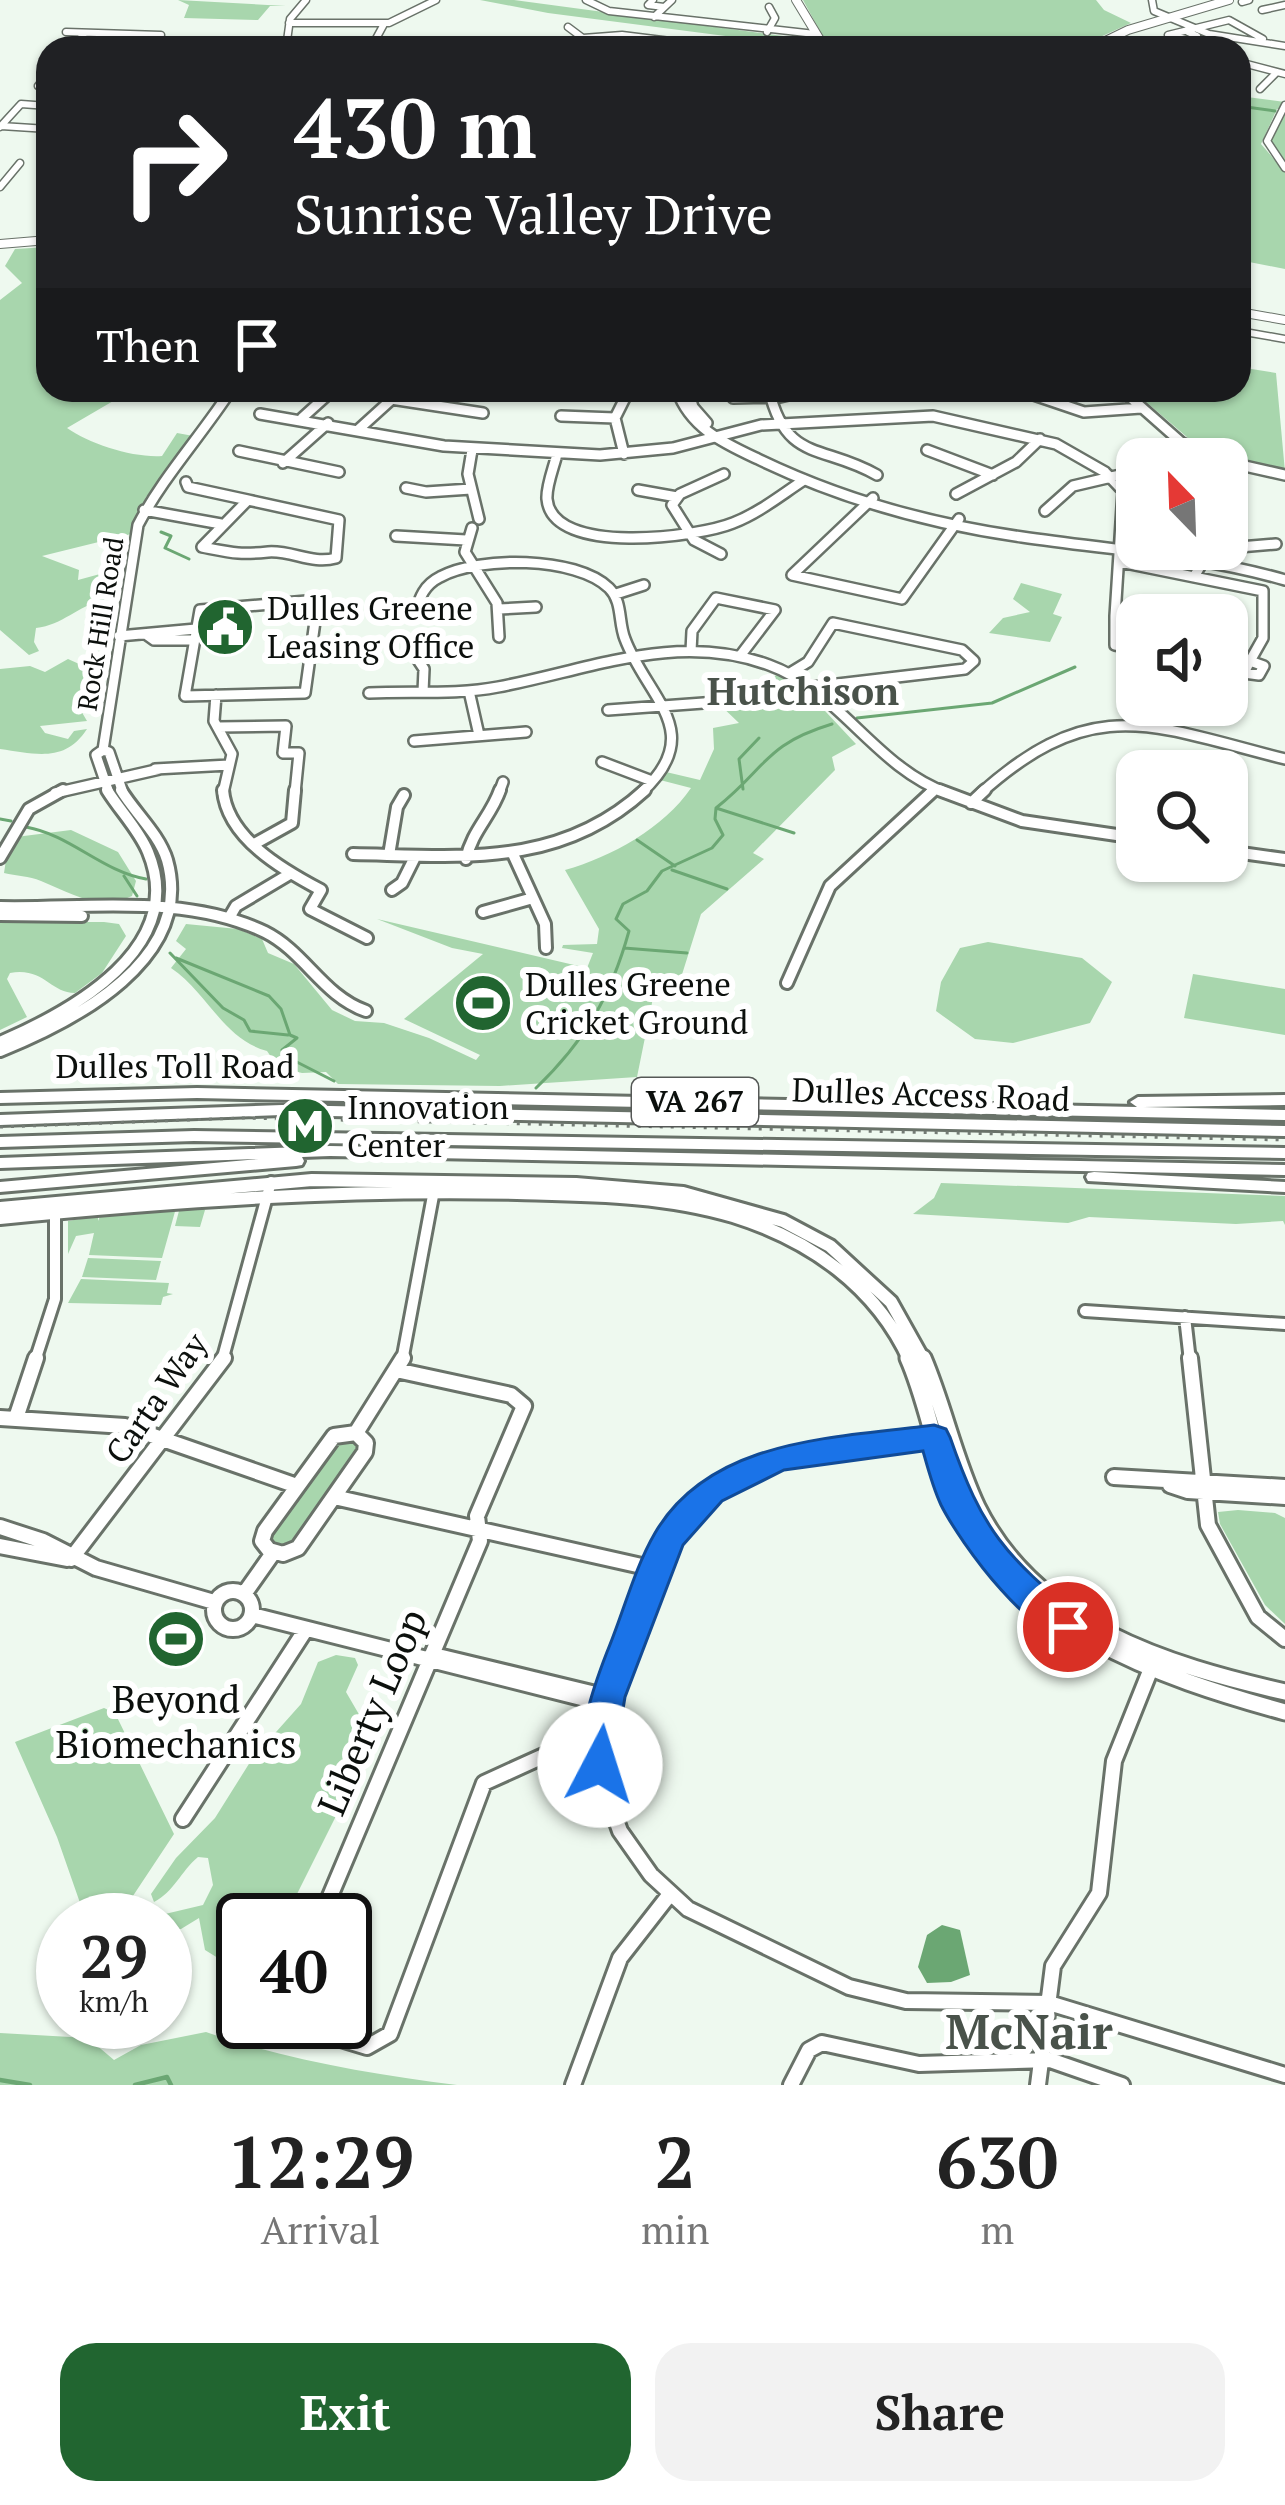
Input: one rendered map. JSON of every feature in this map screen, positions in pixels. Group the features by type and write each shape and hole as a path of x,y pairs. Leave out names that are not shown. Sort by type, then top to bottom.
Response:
{"highway":[{"name":"Dulles Toll Road","path":"0,1098 139,1093 1285,1114"},
{"path":"0,1118 223,1100 453,1098"},
{"path":"938,1107 1285,1100"},
{"name":"Dulles Access Road","path":"0,1118 282,1109 1285,1131"},
{"name":"Dulles Access Road","path":"0,1143 208,1136 1285,1153"},
{"path":"0,1143 473,1156"},
{"path":"0,1163 190,1153 374,1152"},
{"name":"VA 267","path":"0,1187 254,1163 473,1156 1285,1171"},
{"path":"887,1163 1285,1187"}],"main road":[{"path":"796,0 815,34"},
{"path":"1115,36 1218,0"},
{"path":"1105,36 1229,0"},
{"path":"0,246 36,244"},
{"path":"1251,314 1285,320"},
{"path":"682,402 689,417 804,480 957,521 1116,544"},
{"path":"693,402 699,416 721,436 871,500"},
{"path":"1248,565 1285,577"},
{"path":"0,1208 270,1188 434,1188 656,1199 709,1207 775,1231 830,1262 886,1316 972,1496 1011,1556 1071,1610 1153,1665 1285,1712"},
{"path":"0,1218 55,1207"},
{"path":"1153,1665 1285,1693"}],"street":[{"path":"287,36 289,23 306,0"},
{"path":"289,23 387,24 436,0"},
{"path":"586,0 602,9 654,17 815,34"},
{"path":"653,0 648,5 664,7"},
{"path":"654,17 672,0"},
{"path":"1152,0 1151,8 1189,30 1211,36"},
{"path":"1262,10 1285,4"},
{"path":"767,32 775,18 769,7"},
{"path":"1189,30 1233,20 1261,36 1251,40"},
{"path":"379,36 387,24"},
{"path":"568,27 580,36"},
{"path":"66,32 161,34"},
{"path":"82,36 85,33"},
{"path":"602,36 637,36"},
{"path":"1251,46 1284,52"},
{"path":"1251,66 1280,74"},
{"path":"1259,89 1280,74"},
{"path":"0,126 21,104 36,105"},
{"path":"1285,105 1267,141 1285,168"},
{"path":"0,126 36,128"},
{"path":"0,187 20,163"},
{"path":"1251,321 1256,315"},
{"path":"1251,333 1285,339"},
{"name":"Rock Hill Road","path":"100,779 96,755 103,750 144,510 222,402"},
{"path":"302,418 320,402"},
{"path":"359,429 388,402"},
{"path":"411,402 483,413"},
{"path":"623,402 615,418 624,454"},
{"path":"772,402 777,424 795,445 877,475"},
{"path":"1054,402 1084,412 1141,408"},
{"path":"1135,402 1178,438"},
{"path":"890,404 896,416"},
{"path":"260,414 472,449 557,454 624,454 777,424 944,417 1065,448 1116,483"},
{"path":"561,416 615,418"},
{"path":"283,463 328,423"},
{"path":"956,494 1021,459 1040,439"},
{"path":"472,449 468,465 476,523 465,552 490,586 499,610 499,637"},
{"path":"928,450 993,475"},
{"path":"238,451 339,472"},
{"path":"557,454 547,502 558,518 617,536 690,536 741,520 804,480"},
{"path":"1248,466 1285,475"},
{"path":"638,490 676,496 724,474"},
{"path":"1045,511 1060,491 1116,476"},
{"path":"184,486 340,516 336,558 328,562 267,552 255,558 202,547 248,500"},
{"path":"406,488 426,492 471,488"},
{"path":"676,496 673,507 690,536 722,554"},
{"path":"871,500 792,575 902,599 957,521"},
{"path":"144,510 221,524"},
{"path":"396,536 466,540"},
{"path":"1248,548 1276,544"},
{"path":"352,854 466,859 513,854 593,827 652,782 671,744 664,706 625,638 616,594 588,573 519,561 475,568 424,586 415,599 415,613"},
{"path":"1116,645 1119,570"},
{"path":"1159,570 1263,591 1263,638 1250,661"},
{"path":"1194,577 1198,570"},
{"path":"616,594 644,585"},
{"path":"691,651 692,631 716,598 775,610 740,656"},
{"path":"318,600 305,693 216,695 185,695 200,610 318,600"},
{"path":"499,610 536,607"},
{"path":"790,673 808,662 833,623 962,650 974,662 958,670 812,687"},
{"path":"119,636 147,635 154,640 195,634"},
{"path":"370,693 469,691 634,653 691,651 740,656 790,673 812,687 882,757 935,789 1012,816 1116,835"},
{"path":"418,660 424,669 423,692"},
{"path":"469,691 479,735"},
{"path":"216,695 213,716 233,744 224,787 226,807 288,875 321,890 310,909 367,938"},
{"path":"608,710 717,702"},
{"path":"218,727 286,725 283,753 299,753 292,823 256,843"},
{"path":"971,803 1020,762 1098,725 1132,725 1285,759"},
{"path":"414,741 526,732"},
{"name":"Rock Hill Road","path":"103,750 109,752 122,796 167,859 172,886 160,911"},
{"path":"602,762 652,782"},
{"path":"0,858 14,826 34,805 67,788 160,769 229,765"},
{"path":"0,1052 59,1026 123,982 152,946 160,911 151,857 112,804 100,779"},
{"path":"466,859 471,835 489,815 502,782"},
{"path":"787,983 830,886 935,789"},
{"path":"388,855 397,807 404,795"},
{"path":"513,854 547,931 546,948"},
{"path":"1248,854 1285,860"},
{"path":"392,890 402,883 415,857"},
{"path":"232,914 288,875"},
{"path":"483,912 533,898"},
{"path":"0,911 232,914 291,947 340,1003 366,1011"},
{"path":"0,1042 52,1019 111,978 160,911"},
{"name":"Carta Way","path":"71,1559 223,1360 270,1188"},
{"path":"273,1553 264,1547 262,1536 334,1436 356,1433 396,1370 406,1340 434,1188"},
{"path":"16,1418 55,1299 55,1207"},
{"path":"1085,1311 1285,1324"},
{"path":"1185,1317 1209,1529 1255,1612 1285,1639"},
{"name":"Liberty Loop","path":"332,1893 480,1540 477,1516 524,1406 511,1395 396,1370"},
{"path":"0,1418 114,1423 297,1486"},
{"path":"244,1594 273,1553 298,1548 334,1497 366,1449 356,1433"},
{"path":"943,1436 798,1453 743,1472 691,1510 669,1538 655,1569 606,1701 599,1752 606,1798 620,1832 640,1863 670,1894 712,1924 862,1992 924,2002 1049,2003 1285,2075"},
{"path":"1114,1477 1285,1498"},
{"path":"1202,1487 1285,1487"},
{"path":"334,1497 655,1569"},
{"path":"0,1527 44,1541 71,1559"},
{"path":"0,1546 34,1556 71,1559 214,1602 231,1593 244,1594 254,1605 252,1616 236,1627 222,1626 212,1618 214,1602"},
{"path":"252,1616 606,1701"},
{"path":"183,1820 306,1629"},
{"path":"1038,2085 1055,1961 1083,1925 1099,1893 1112,1773 1129,1714 1153,1665"},
{"path":"372,2044 390,2034 484,1783 550,1753 599,1752"},
{"path":"573,2085 619,1955 639,1925 670,1894"},
{"path":"790,2085 808,2050 817,2044 919,2064 1042,2060 1122,2085"}],"shaded area":[{"path":"178,0 286,6 270,6 258,20 184,18 189,5"},
{"path":"480,0 514,0 783,36 726,36"},
{"path":"803,0 1096,0 1104,10 1131,23 1102,36 822,36"},
{"path":"1251,98 1285,102 1285,168 1267,144 1281,109 1261,144 1285,172 1285,269 1251,262"},
{"path":"36,248 36,402 111,402 67,428 112,449 138,455 162,456 177,433 199,437 146,497 131,534 42,556 79,570 78,580 100,574 111,590 104,600 36,628 34,642 39,651 29,655 0,630 0,300 22,283 5,266 15,249"},
{"path":"1251,369 1276,373 1285,472 1248,462 1248,438 1188,438 1146,402 1251,402"},
{"path":"1021,583 1062,594 1053,614 1062,617 1050,642 989,633 1003,618 1030,612 1013,599"},
{"path":"68,659 97,672 97,685 80,692 80,709 87,721 40,726 45,733 68,739 74,731 87,729 59,752 0,749 0,669 30,666 45,672"},
{"path":"779,674 811,696 856,744 832,757 835,770 753,853 764,859 701,914 679,984 654,993 637,1077 500,1086 338,1084 326,1072 278,1067 267,1051 227,1026 171,968 186,949 176,941 186,924 238,929 262,939 268,953 294,964 332,1010 355,1021 384,1023 429,1038 476,1060 480,1055 404,1019 483,954 452,948 377,919 587,968 593,953 562,948 597,944 599,929 565,870 618,849 666,816 691,788 660,780 666,772 700,780 714,749 713,728 739,723 717,702"},
{"path":"71,830 118,852 136,881 132,896 97,901 4,873 16,837"},
{"path":"0,922 104,922 119,924 126,936 102,973 75,993 31,974 10,973 7,979 27,1017 0,1030"},
{"path":"988,942 1082,958 1112,982 1090,1023 1013,1043 975,1039 936,1011 941,982 960,948"},
{"path":"1193,974 1285,989 1285,1035 1184,1018"},
{"path":"941,1183 1285,1196 1285,1225 1283,1221 1236,1224 1089,1217 1068,1223 913,1214 934,1198"},
{"path":"228,1200 198,1204 205,1210 200,1227 175,1226 180,1207 193,1204 103,1213 176,1208 162,1258 89,1255 94,1233 76,1236 68,1254 68,1221 98,1216 98,1221 101,1214 73,1215"},
{"path":"88,1258 161,1261 156,1280 82,1277"},
{"path":"81,1279 169,1283 167,1293 173,1294 163,1297 161,1305 68,1303"},
{"path":"352,1438 361,1449 294,1545 274,1549 267,1537 340,1439"},
{"path":"1238,1510 1285,1518 1285,1624 1265,1605 1220,1524 1218,1512"},
{"path":"336,1655 355,1658 358,1665 346,1692 364,1723 363,1762 298,1893 216,1893 216,1957 205,1950 199,1918 192,1922 192,1908 203,1905 213,1885 208,1858 198,1857 167,1893 152,1893 176,1858 215,1818 252,1759 301,1704 318,1662"},
{"path":"104,1708 115,1713 174,1834 135,1893 77,1893 15,1742"},
{"path":"942,1925 960,1930 970,1975 927,1983 918,1967 927,1935"},
{"path":"0,2033 36,2035 36,2049 101,2049 114,2060 134,2049 192,2049 192,2035 216,2035 216,2049 261,2049 457,2085 0,2085"}],"waterway":[{"path":"1251,108 1275,111"},
{"path":"161,532 171,536 165,548 189,559"},
{"path":"857,718 992,703 1075,667"},
{"path":"742,784 778,749 832,724"},
{"path":"742,784 739,759 759,738"},
{"path":"716,808 742,784"},
{"path":"742,784 743,789"},
{"path":"674,865 712,848 723,835 715,819 716,808"},
{"path":"716,808 794,833"},
{"path":"0,819 11,821"},
{"path":"26,827 146,879"},
{"path":"637,840 674,865"},
{"path":"536,1088 569,1053 605,997 629,931 616,919 623,904 647,891 662,871 674,865"},
{"path":"672,870 727,889"},
{"path":"124,876 137,896"},
{"path":"624,948 687,953"},
{"path":"170,953 223,1008 244,1020 250,1031 288,1035"},
{"path":"176,958 269,996 281,1009 290,1035 297,1038 282,1050 287,1057 334,1081"},
{"path":"135,2085 167,2077 171,2085"},
{"path":"0,2080 30,2085"}],"railway":[{"path":"0,1127 241,1118 1285,1140"}],"place":[{"name":"Dulles Greene Leasing Office","path":"225,627"},
{"name":"Dulles Greene Cricket Ground","path":"483,1003"},
{"name":"Innovation Center","path":"305,1126"},
{"name":"Beyond Biomechanics","path":"176,1639"}],"district":[{"name":"Hutchison","path":"803,691"},
{"name":"McNair","path":"1029,2032"}],"route":[{"path":"600,1765 600,1729 608,1697 669,1538 711,1492 778,1458 934,1437 955,1501 977,1538 1016,1584 1068,1627"}]}
